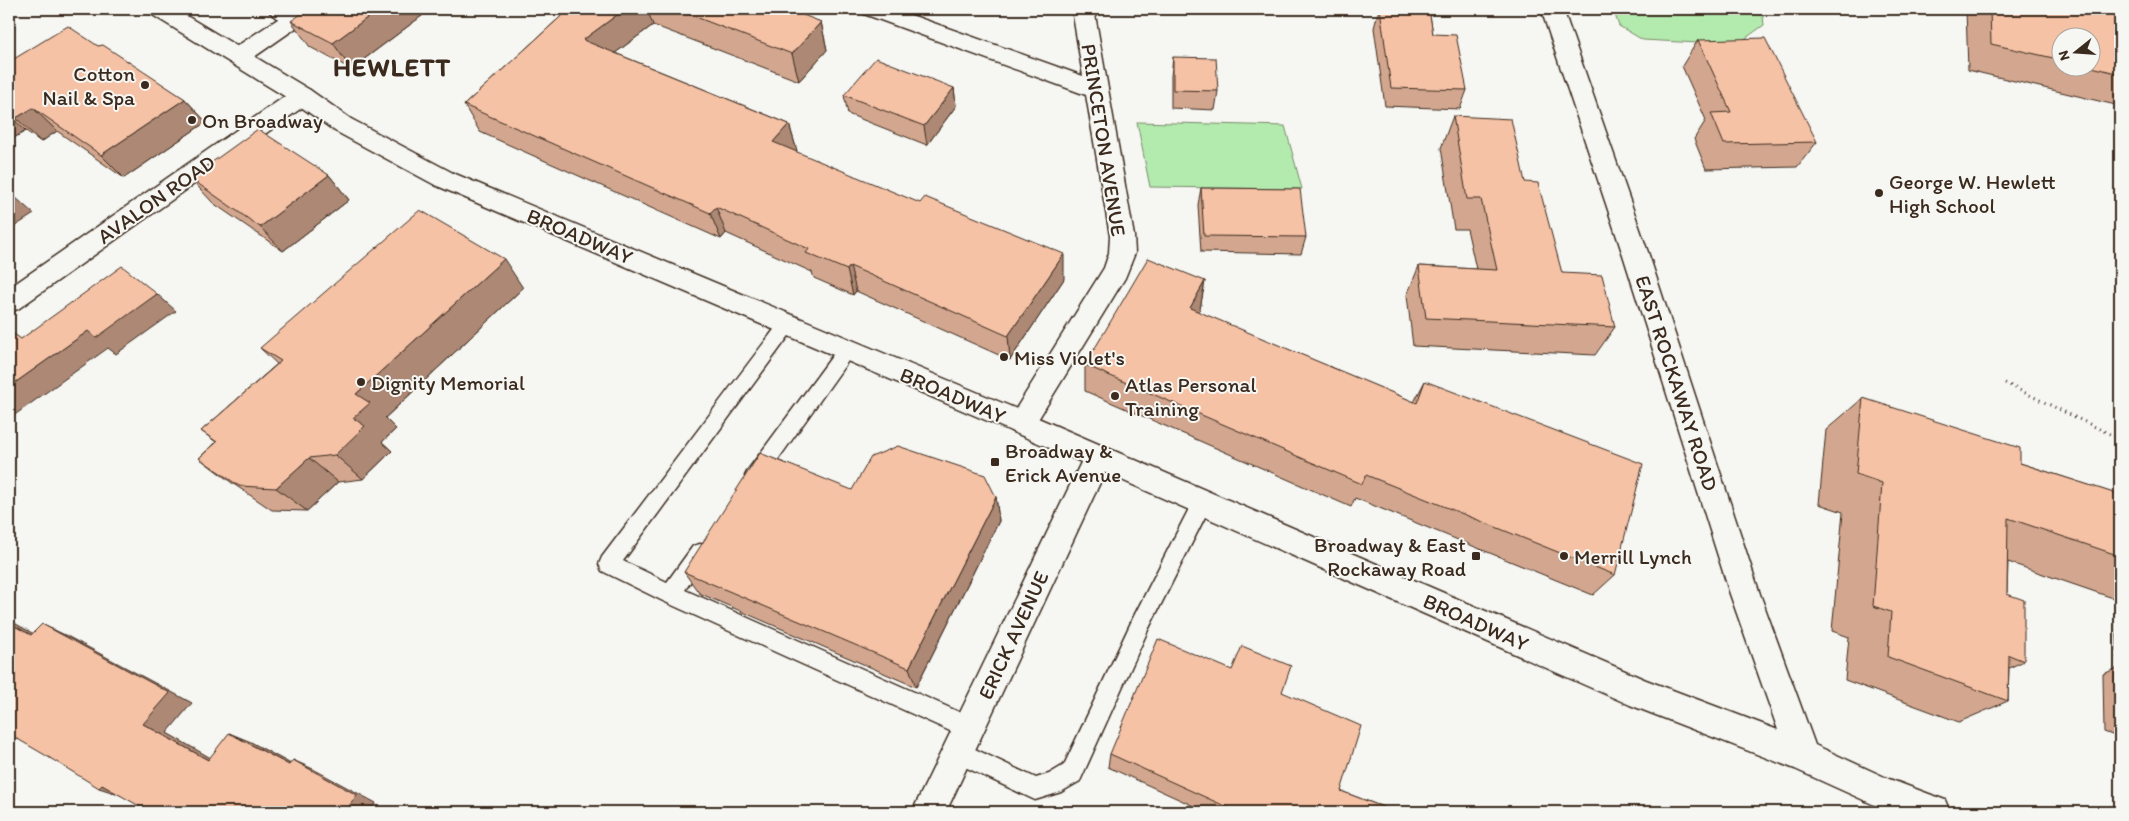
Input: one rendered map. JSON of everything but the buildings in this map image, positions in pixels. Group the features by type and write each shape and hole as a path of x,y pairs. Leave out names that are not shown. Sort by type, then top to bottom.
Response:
{"main road":[{"name":"BROADWAY","path":"159,9 239,56 343,125 444,179 1021,423 1641,694 1803,756 1883,793 1933,812"},
{"path":"872,9 1095,89"},
{"name":"PRINCETON AVENUE","path":"1021,423 1116,271 1122,253 1122,236 1095,89 1083,9"},
{"name":"EAST ROCKAWAY ROAD","path":"1552,9 1640,266 1745,594 1803,756"},
{"path":"239,56 292,13"},
{"name":"AVALON ROAD","path":"9,302 302,96"},
{"name":"ERICK AVENUE","path":"929,812 1098,457"}],"lane":[{"path":"788,324 610,564 963,740 1035,789 1053,784 1072,773 1142,623 1202,503"},
{"path":"744,491 847,349"},
{"path":"670,594 710,539"}],"path":[{"path":"2005,383 2120,439"}],"green space":[{"path":"1613,9 1762,9 1764,25 1736,45 1643,40 1619,26"},
{"path":"1137,122 1285,126 1302,189 1150,187"}],"place":[{"name":"Cotton Nail & Spa","path":"145,85"},
{"name":"On Broadway","path":"192,120"},
{"name":"George W. Hewlett High School","path":"1879,193"},
{"name":"Miss Violet's","path":"1004,357"},
{"name":"Dignity Memorial","path":"361,382"},
{"name":"Atlas Personal Training","path":"1115,396"},
{"name":"Broadway & Erick Avenue","path":"995,462"},
{"name":"Broadway & East Rockaway Road","path":"1476,556"},
{"name":"Merrill Lynch","path":"1564,556"}],"district":[{"name":"HEWLETT","path":"392,67"}]}
